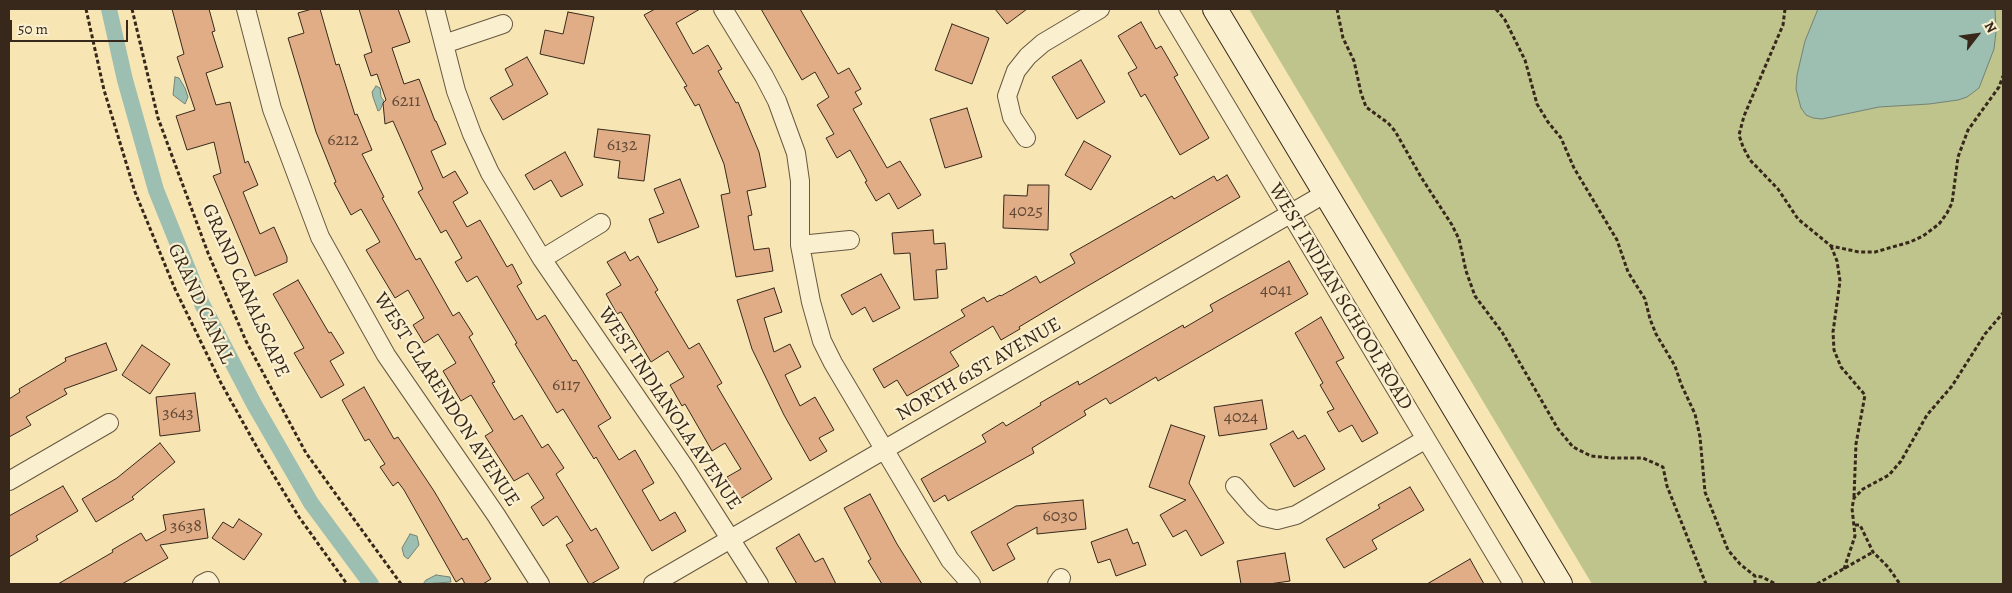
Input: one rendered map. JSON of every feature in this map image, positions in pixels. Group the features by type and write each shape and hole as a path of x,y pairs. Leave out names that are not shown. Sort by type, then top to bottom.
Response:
{"main road":[{"name":"WEST INDIAN SCHOOL ROAD","path":"1215,9 1560,584"}],"street":[{"name":"WEST CLARENDON AVENUE","path":"246,9 272,110 320,237 386,355 496,515 540,584"},
{"name":"WEST INDIANOLA AVENUE","path":"436,9 456,91 472,134 490,173 542,259 685,468 759,584"},
{"path":"723,9 777,101 796,153 800,182 800,246 822,340 833,364 950,560 971,584"},
{"path":"1026,138 1012,117 1007,96 1016,71 1042,43 1100,9"},
{"name":"WEST INDIAN SCHOOL ROAD","path":"1168,9 1513,584"},
{"path":"444,44 503,24"},
{"name":"NORTH 61ST AVENUE","path":"653,584 1326,193"},
{"path":"542,259 601,222"},
{"path":"800,246 850,240"},
{"path":"9,481 110,423"},
{"path":"1235,486 1264,517 1277,520 1296,515 1426,439"}],"path":[{"name":"GRAND CANAL","path":"86,9 104,90 134,192 175,290 221,383 259,451 299,517 347,584"},
{"name":"GRAND CANALSCAPE","path":"132,9 158,118 208,254 246,341 306,452 401,584"},
{"path":"1337,9 1343,38 1354,61 1366,107 1388,123 1395,131 1452,226 1458,239 1475,296 1502,332 1558,429 1573,447 1592,456 1643,458 1663,467 1667,486 1706,584"},
{"path":"1496,9 1505,20 1525,60 1541,113 1561,138 1574,168 1617,240 1628,272 1646,299 1650,319 1656,334 1672,359 1695,414 1700,436 1704,482 1708,502 1728,550 1740,564 1755,576 1762,577 1776,584"},
{"path":"1785,9 1783,25 1744,116 1739,135 1750,160 1778,189 1798,218 1831,246 1837,261 1840,281 1833,332 1834,350 1841,367 1865,395 1856,444 1852,508 1855,525 1853,543 1844,569"},
{"path":"1831,246 1859,252 1875,252 1899,246 1923,236 1939,224 1952,203 1959,151 1968,130 1999,87 2003,76"},
{"path":"1854,498 1863,489 1889,476 1901,461 1928,416 1952,386 1982,339 2003,313"},
{"path":"1855,525 1860,525 1873,552 1888,567 1900,584"},
{"path":"1817,584 1873,552"},
{"path":"1755,576 1755,584"}],"green space":[{"path":"1249,9 2003,9 2003,584 1592,584"}],"shaded area":[{"path":"1818,9 1995,9 1996,32 1994,49 1979,88 1967,97 1929,104 1879,107 1822,119 1813,118 1806,115 1801,108 1796,89 1797,75 1805,41"},
{"path":"175,77 179,78 185,88 188,97 185,104 173,95"},
{"path":"376,86 380,88 381,97 384,101 378,111 372,92"},
{"path":"410,534 417,536 419,545 408,559 404,556 402,548"},
{"path":"436,575 450,577 451,582 423,584 426,580"}],"building":[{"path":"172,9 209,9 215,31 212,32 223,67 206,73 216,105 230,102 245,163 248,161 258,185 243,192 260,234 274,227 287,257 287,262 255,276 213,176 221,173 214,142 187,150 176,116 195,110 177,57 184,54"},
{"path":"320,9 336,65 339,64 355,115 357,114 372,150 362,154 384,197 382,198 416,260 420,258 453,316 459,312 473,334 469,337 495,382 492,383 514,420 522,415 542,448 548,444 564,468 556,474 591,531 596,528 619,568 591,584 589,584 566,545 573,541 557,516 543,526 531,507 544,498 528,473 514,481 485,436 493,431 471,395 461,401 443,371 456,363 438,334 424,343 413,325 424,318 408,290 395,298 366,250 380,242 361,209 351,215 334,183 336,182 316,132 288,38 304,33 298,13"},
{"path":"359,9 398,9 410,42 392,48 404,84 419,79 446,144 431,151 443,178 455,171 468,193 453,202 467,227 480,220 507,267 512,264 522,283 517,286 537,320 545,315 573,361 576,360 611,418 598,426 619,460 635,450 654,483 642,490 660,521 675,512 686,531 652,551 596,457 594,459 563,409 557,413 477,276 467,282 455,262 462,258 446,230 441,233 418,192 423,189 393,121 385,124 383,103 386,100 377,74 371,76 364,55 372,52"},
{"path":"655,9 700,9 676,23 693,54 708,45 722,69 718,71 736,103 738,102 759,152 766,187 747,191 752,215 748,216 754,250 769,248 773,271 736,277 721,195 730,193 724,164 699,104 695,106 684,87 687,86 644,15"},
{"path":"761,9 800,9 838,74 849,68 861,89 855,92 862,104 853,109 887,168 900,161 921,195 898,209 889,193 876,201 850,150 837,158 826,138 834,134 817,105 829,97 815,72 802,80"},
{"path":"995,9 1027,9 1007,24"},
{"path":"568,12 594,17 584,64 540,54 545,30 563,34"},
{"path":"1141,22 1156,49 1161,46 1178,75 1174,77 1209,138 1180,155 1145,94 1141,97 1128,73 1137,68 1118,36"},
{"path":"952,24 989,38 972,84 935,70"},
{"path":"527,57 548,94 503,120 490,98 513,85 505,69"},
{"path":"1081,60 1105,102 1077,119 1052,77"},
{"path":"967,108 982,157 945,168 930,119"},
{"path":"598,129 650,135 644,181 618,178 620,161 594,157"},
{"path":"1084,141 1111,156 1091,190 1065,175"},
{"path":"565,152 583,185 561,197 551,180 534,190 525,175"},
{"path":"1227,175 1240,197 1074,294 1001,340 993,326 950,352 959,366 907,396 897,380 884,388 873,369 965,316 961,310 984,297 987,302 1001,296 1036,276 1040,283 1075,263 1070,254 1172,196 1174,199 1214,176 1217,181"},
{"path":"680,179 699,227 658,243 649,219 664,213 654,189"},
{"path":"1028,185 1049,185 1048,230 1003,228 1004,195 1027,196"},
{"path":"933,230 934,244 945,243 947,269 936,270 938,298 914,300 910,253 894,254 892,233"},
{"path":"625,252 630,261 638,256 658,290 655,292 689,349 699,343 722,383 717,386 772,479 740,499 727,477 741,469 725,443 712,451 685,404 682,406 670,385 684,377 668,351 651,362 621,312 617,314 606,294 621,285 607,262"},
{"path":"1289,261 1308,294 1158,381 1156,377 1110,404 1106,398 1084,411 1086,415 1032,448 1034,453 948,501 945,495 934,502 921,479 986,442 982,435 1003,422 1006,426 1078,381 1079,385 1183,325 1184,328 1213,311 1210,305"},
{"path":"881,274 900,308 873,322 865,307 852,315 841,295"},
{"path":"298,280 329,333 331,332 344,353 330,361 344,385 321,398 294,353 304,348 273,294"},
{"path":"774,288 782,312 764,318 774,352 790,344 801,367 785,375 800,406 815,397 834,430 819,438 827,451 810,461 784,415 752,349 737,300"},
{"path":"1321,317 1344,358 1336,362 1378,433 1362,442 1352,425 1339,432 1327,412 1334,409 1320,385 1323,383 1295,333"},
{"path":"106,343 117,370 64,389 67,394 26,417 31,425 9,437 9,399 20,392 19,389 66,361 65,358"},
{"path":"142,345 170,364 150,394 122,375"},
{"path":"364,387 394,439 398,437 434,491 463,540 467,538 491,579 483,584 465,584 462,578 456,582 404,490 398,482 393,486 380,467 385,464 369,439 365,441 342,400"},
{"path":"195,393 200,431 160,436 156,397"},
{"path":"1262,400 1267,429 1219,436 1214,407"},
{"path":"1171,425 1205,436 1189,483 1224,543 1201,556 1186,530 1173,537 1160,515 1186,500 1149,487"},
{"path":"1293,431 1298,439 1305,435 1325,469 1294,487 1270,444"},
{"path":"160,443 175,462 132,497 134,499 96,522 82,499 117,478"},
{"path":"63,486 78,511 36,536 38,540 9,557 9,516"},
{"path":"1410,487 1424,510 1372,540 1377,549 1344,568 1326,539 1380,508 1378,505"},
{"path":"870,494 897,544 922,584 882,584 868,561 871,559 844,508"},
{"path":"1083,500 1086,529 1037,534 1037,527 1007,544 1015,559 993,571 971,532 1016,506"},
{"path":"204,509 208,538 160,545 168,558 122,584 58,584 113,552 112,550 141,533 146,541 166,530 163,515"},
{"path":"239,519 262,534 244,560 212,538 223,522 233,528"},
{"path":"1127,529 1133,544 1138,542 1146,565 1116,576 1110,559 1098,563 1091,542"},
{"path":"799,534 815,562 823,558 836,584 797,584 776,548"},
{"path":"1285,553 1290,581 1269,584 1241,584 1237,561"},
{"path":"1470,559 1484,584 1427,584"}],"waterway":[{"path":"109,9 125,80 156,190 202,304 254,404 311,503 371,584"}]}
